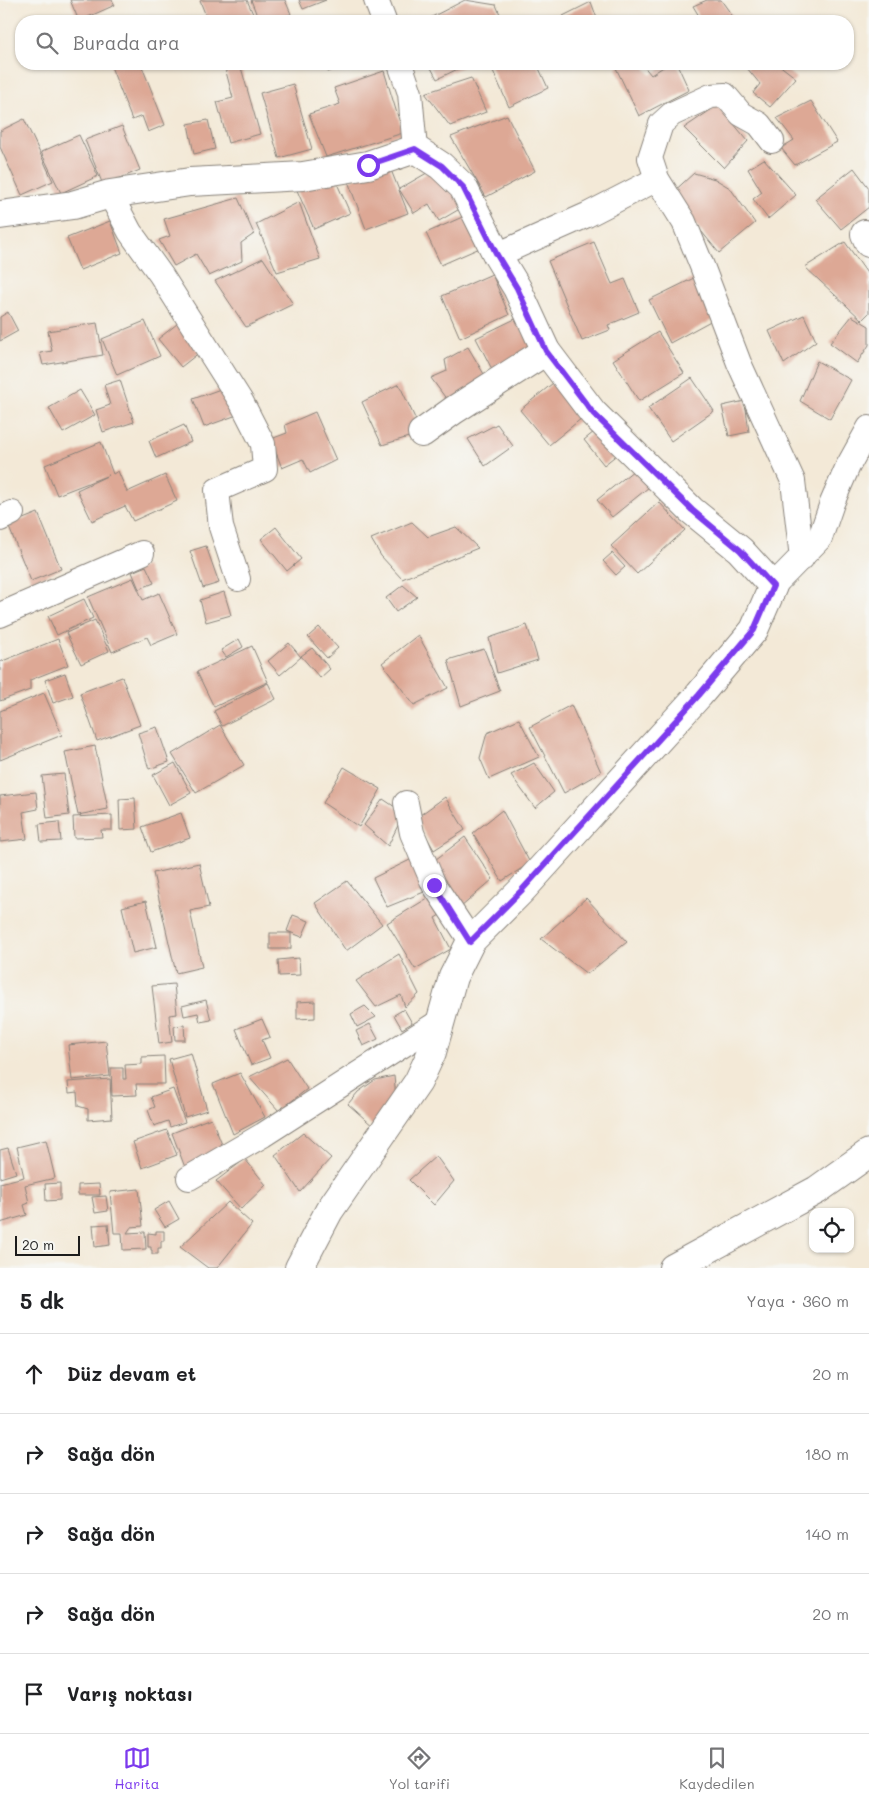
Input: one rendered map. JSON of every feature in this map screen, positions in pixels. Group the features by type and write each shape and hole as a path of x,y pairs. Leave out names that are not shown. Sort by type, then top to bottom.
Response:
{"main road":[{"path":"0,215 73,205 110,194 190,182 303,176 368,165 415,149 442,166 463,187 497,255 517,288 546,351 593,413 692,510 740,550 773,586 754,630 699,695 521,891 470,942 453,977 432,1052 418,1082 329,1211 299,1268"},
{"path":"422,433 454,410 546,351"},
{"path":"673,1268 817,1190 869,1153"}],"street":[{"path":"376,0 382,15"},
{"path":"402,70 410,93 415,149"},
{"path":"772,141 759,124 741,114 725,96 711,96 672,114 661,124 650,158 657,179 684,222 739,363 792,481 802,558"},
{"path":"497,255 588,214 657,179"},
{"path":"110,194 130,232 161,275 242,403 263,444 265,469 217,490 221,527 238,579"},
{"path":"773,586 820,538 832,503 848,466 869,428"},
{"path":"0,614 142,553"},
{"path":"406,803 412,832 434,885 470,942"},
{"path":"189,1178 263,1135 442,1020"}],"building":[{"path":"70,0 112,0 115,5 92,15 76,15"},
{"path":"247,0 253,15 206,15 200,1"},
{"path":"251,0 285,0 291,14 288,15 257,15"},
{"path":"299,0 326,0 303,9"},
{"path":"465,0 496,5 500,15 436,15"},
{"path":"707,0 721,0 732,15 698,15 693,6"},
{"path":"591,2 596,15 565,15"},
{"path":"112,70 143,70 165,125 148,132 142,116 132,120"},
{"path":"226,70 242,70 260,134 228,143 217,102 233,98"},
{"path":"432,70 456,70 437,79"},
{"path":"493,70 540,70 548,88 509,107"},
{"path":"617,70 647,70 651,75 659,70 680,70 689,90 639,116"},
{"path":"749,70 786,70 796,78 770,107 753,93 760,84"},
{"path":"384,71 403,133 326,157 309,114 340,104 334,88"},
{"path":"471,78 486,112 450,126 425,93"},
{"path":"293,84 312,149 279,158 260,93"},
{"path":"811,101 837,142 795,165 781,148 794,140 777,118"},
{"path":"718,105 748,141 724,168 684,128"},
{"path":"507,115 535,171 486,197 451,137"},
{"path":"24,119 53,181 22,195 0,147 0,131"},
{"path":"208,120 215,149 194,154 188,124"},
{"path":"122,126 140,170 103,185 85,140"},
{"path":"79,135 98,176 61,193 41,152"},
{"path":"764,159 796,195 768,219 753,199 762,192 748,169"},
{"path":"389,165 408,213 366,229 348,181"},
{"path":"439,166 463,207 439,221 429,204 414,213 399,189"},
{"path":"854,168 869,188 869,207 841,229 815,199"},
{"path":"332,172 350,213 314,229 296,188"},
{"path":"694,173 715,179 730,188 755,223 719,253 671,194"},
{"path":"238,198 254,234 241,243 242,261 209,276 196,254 174,266 159,240 170,236 164,219"},
{"path":"299,202 320,259 277,272 256,224"},
{"path":"467,215 482,247 441,265 426,233"},
{"path":"110,221 122,253 80,270 67,238"},
{"path":"594,242 612,284 625,279 639,312 608,325 610,330 582,341 548,261"},
{"path":"845,242 869,276 869,313 862,320 805,267"},
{"path":"263,258 293,304 246,327 215,281"},
{"path":"492,274 509,315 460,338 442,296"},
{"path":"696,277 716,318 670,343 649,300"},
{"path":"8,312 18,331 0,341 0,317"},
{"path":"804,315 816,341 784,364 769,331"},
{"path":"852,316 869,326 869,345 857,363 830,343"},
{"path":"515,319 536,351 494,373 476,338"},
{"path":"182,320 205,348 181,367 158,339"},
{"path":"145,321 160,356 117,375 102,339"},
{"path":"97,323 103,355 43,365 40,353 52,351 48,331"},
{"path":"658,332 684,373 639,401 613,360"},
{"path":"468,347 488,381 450,404 431,378 447,371 445,360"},
{"path":"817,361 851,380 830,419 800,401"},
{"path":"692,378 714,411 671,441 648,408"},
{"path":"120,380 134,422 103,432 96,410 110,405 104,385"},
{"path":"553,383 582,418 549,445 520,410"},
{"path":"399,384 422,433 382,445 362,402"},
{"path":"226,387 237,415 204,427 193,399"},
{"path":"80,390 95,415 63,433 49,408"},
{"path":"745,401 749,432 729,436 722,406"},
{"path":"315,412 336,460 310,473 303,459 282,468 271,439 287,433 285,425"},
{"path":"497,424 513,446 485,466 468,439"},
{"path":"184,425 191,442 156,458 149,441"},
{"path":"599,428 619,453 604,465 584,440"},
{"path":"101,442 113,474 118,471 127,492 165,475 177,501 133,521 125,506 92,521 77,490 109,475 57,495 45,465"},
{"path":"639,466 654,483 612,517 597,500"},
{"path":"659,502 685,530 637,574 611,546"},
{"path":"38,513 61,569 31,581 8,525"},
{"path":"412,522 428,537 456,527 478,548 402,579 381,556 371,539"},
{"path":"276,527 301,559 287,571 261,539"},
{"path":"206,546 219,583 203,588 190,551"},
{"path":"612,553 625,567 616,575 603,561"},
{"path":"146,566 154,583 139,589 132,572"},
{"path":"133,578 143,600 159,593 177,634 151,645 147,637 112,652 88,597"},
{"path":"403,585 417,597 396,612 386,598"},
{"path":"224,592 231,615 206,622 200,600"},
{"path":"84,599 93,618 57,635 48,616"},
{"path":"95,620 109,651 81,664 66,633"},
{"path":"527,625 538,660 497,673 489,638"},
{"path":"319,627 338,648 327,658 308,637"},
{"path":"418,635 448,688 414,705 382,663"},
{"path":"58,639 68,665 30,680 30,690 0,701 0,662"},
{"path":"239,639 243,647 226,657 221,650"},
{"path":"289,643 301,657 280,675 268,661"},
{"path":"252,646 268,682 214,707 197,672"},
{"path":"312,648 330,669 320,678 301,656"},
{"path":"484,649 500,691 461,706 448,660"},
{"path":"65,673 73,696 53,703 45,680"},
{"path":"122,677 140,725 97,741 80,693"},
{"path":"268,683 276,699 222,726 214,711"},
{"path":"44,693 62,735 0,760 0,711"},
{"path":"571,705 601,772 564,793 530,727"},
{"path":"519,719 539,757 489,779 480,758 487,733"},
{"path":"220,725 244,765 196,793 172,754"},
{"path":"157,727 169,762 149,769 138,733"},
{"path":"95,746 108,809 78,815 65,752"},
{"path":"175,763 191,793 169,805 153,775"},
{"path":"534,763 554,792 535,808 511,775"},
{"path":"344,767 381,789 359,827 323,803"},
{"path":"64,774 69,815 47,818 42,776"},
{"path":"36,792 38,809 23,812 27,839 0,842 0,796"},
{"path":"445,797 465,830 434,850 416,818"},
{"path":"135,798 137,829 120,830 119,799"},
{"path":"383,799 404,813 388,846 364,825"},
{"path":"502,810 530,863 502,881 473,833"},
{"path":"181,813 190,838 151,852 142,827"},
{"path":"112,815 112,830 101,830 102,837 74,838 73,817"},
{"path":"59,822 61,841 41,842 39,824"},
{"path":"465,837 493,879 460,908 431,863"},
{"path":"412,859 429,890 387,907 373,878"},
{"path":"199,863 209,907 190,911 202,967 176,973 153,873"},
{"path":"347,881 382,924 346,951 315,903"},
{"path":"436,893 445,912 435,918 451,949 415,969 387,923"},
{"path":"586,898 627,942 587,974 541,939"},
{"path":"146,901 157,947 133,953 122,907"},
{"path":"293,915 309,921 302,937 287,931"},
{"path":"270,933 291,933 291,949 270,949"},
{"path":"399,954 419,994 405,1007 401,995 376,1007 356,981"},
{"path":"299,958 300,975 279,976 278,960"},
{"path":"174,984 177,1014 169,1015 172,1042 159,1044 152,986"},
{"path":"206,1000 211,1020 200,1022 198,1013 184,1016 182,1006"},
{"path":"315,1001 315,1018 297,1019 297,1002"},
{"path":"365,1006 376,1017 357,1027 351,1014"},
{"path":"404,1009 412,1023 402,1029 394,1015"},
{"path":"262,1019 270,1037 262,1040 270,1058 251,1065 236,1029"},
{"path":"370,1024 378,1039 363,1046 356,1031"},
{"path":"184,1025 185,1040 175,1040 174,1026"},
{"path":"106,1041 110,1076 72,1080 68,1045"},
{"path":"191,1053 207,1110 185,1117 169,1059"},
{"path":"164,1056 165,1084 136,1084 137,1095 112,1096 111,1068 123,1068 123,1079 126,1079 125,1065 142,1064 142,1057"},
{"path":"287,1058 307,1089 279,1111 249,1077"},
{"path":"240,1073 265,1117 233,1134 213,1084"},
{"path":"394,1076 396,1099 374,1127 348,1104 358,1092 375,1080"},
{"path":"110,1079 112,1118 88,1120 88,1109 78,1106 77,1092 69,1093 68,1082"},
{"path":"173,1089 185,1122 170,1127 168,1121 154,1126 148,1110 155,1107 151,1097"},
{"path":"211,1118 223,1147 186,1170 172,1133"},
{"path":"167,1130 177,1155 142,1168 133,1142"},
{"path":"303,1133 331,1158 300,1192 275,1155"},
{"path":"46,1140 55,1178 25,1185 29,1203 24,1205 27,1215 0,1223 0,1183 24,1177 17,1147"},
{"path":"8,1148 16,1173 0,1178 0,1150"},
{"path":"436,1156 454,1181 434,1205 409,1180"},
{"path":"245,1159 266,1185 241,1209 216,1181"},
{"path":"60,1183 60,1200 46,1201 45,1184"},
{"path":"99,1184 100,1195 78,1195 78,1185"},
{"path":"139,1189 143,1226 131,1227 127,1233 145,1232 146,1249 123,1250 122,1233 114,1233 110,1192"},
{"path":"106,1196 108,1211 95,1213 92,1197"},
{"path":"169,1201 179,1219 165,1227 154,1210"},
{"path":"228,1202 252,1224 217,1268 208,1268 180,1247"},
{"path":"108,1224 110,1245 95,1247 93,1225"},
{"path":"156,1231 164,1231 164,1241 161,1241 161,1248 158,1248 158,1254 152,1254 151,1247 148,1247 148,1233 156,1234"}],"route":[{"path":"368,165 415,149 442,166 463,187 497,255 517,288 546,351 593,413 692,510 740,550 773,586 754,630 699,695 521,891 470,942 434,885"}]}
